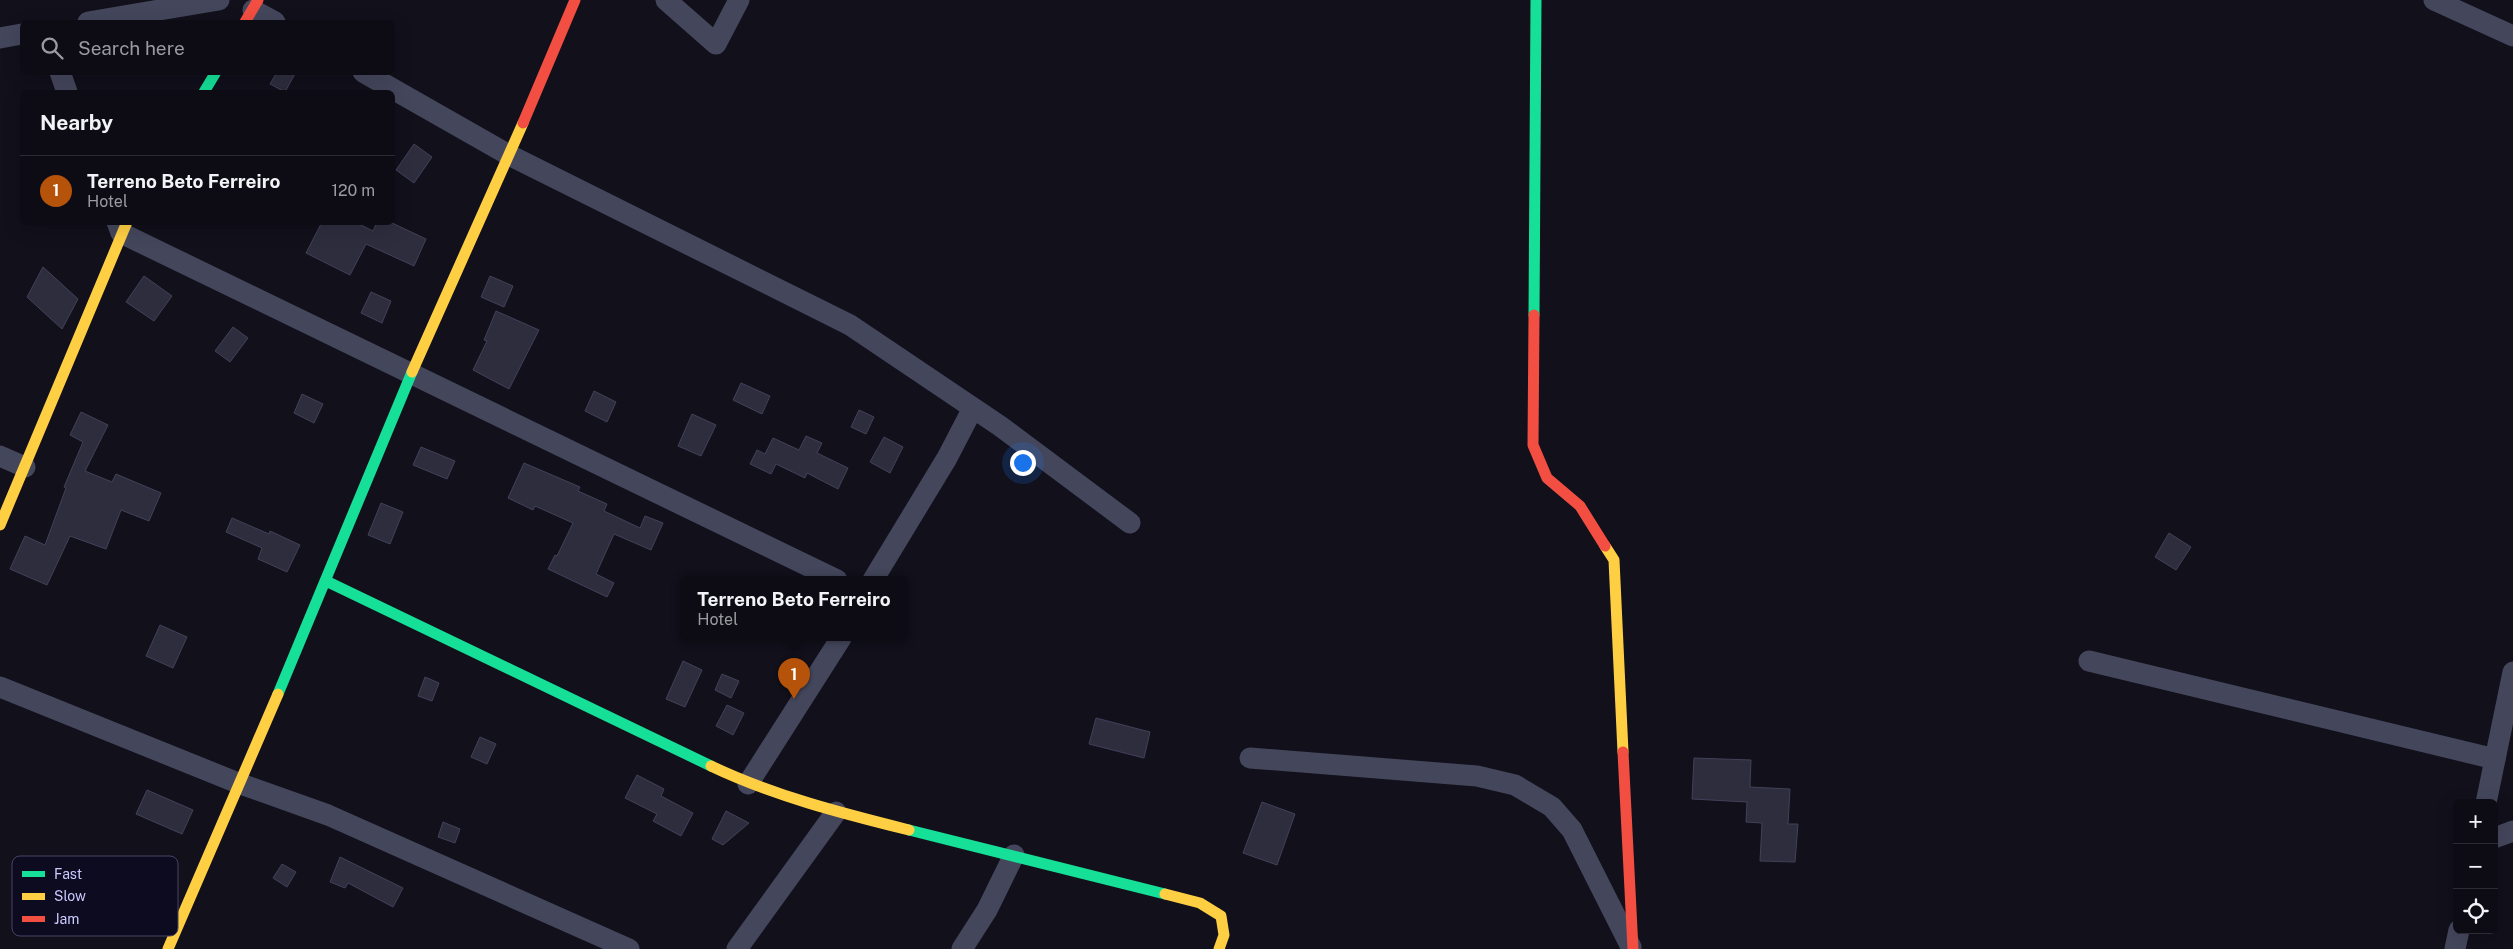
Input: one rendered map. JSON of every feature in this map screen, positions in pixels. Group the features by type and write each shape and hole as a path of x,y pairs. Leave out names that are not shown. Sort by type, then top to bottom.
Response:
{"street":[{"path":"100,20 219,0"},
{"path":"178,925 326,581 411,374 509,155 575,0"},
{"path":"666,0 716,44 739,0"},
{"path":"1536,0 1533,445 1547,478 1580,506 1614,560 1632,949"},
{"path":"2434,0 2513,36"},
{"path":"252,11 271,20"},
{"path":"0,38 20,34"},
{"path":"61,75 67,90"},
{"path":"205,90 214,75"},
{"path":"368,75 395,90"},
{"path":"395,90 509,155 850,325 973,408 1130,523"},
{"path":"0,525 122,226 411,374 829,576"},
{"path":"875,576 947,458 973,408"},
{"path":"0,456 25,467"},
{"path":"326,581 748,784 836,812 1200,903 1221,916 1224,935 1219,949"},
{"path":"748,784 840,641"},
{"path":"2089,661 2495,759"},
{"path":"2487,799 2513,672"},
{"path":"0,687 238,783 328,815 600,944 628,949"},
{"path":"1250,758 1477,776 1515,785 1552,806 1572,830 1632,949"},
{"path":"737,949 836,812"},
{"path":"2498,837 2513,832"},
{"path":"962,949 987,910 1014,855"},
{"path":"2455,949 2458,934"},
{"path":"168,949 173,936"}],"building":[{"path":"275,75 294,75 286,90 281,90 270,84"},
{"path":"414,144 432,157 414,183 396,170"},
{"path":"395,224 426,239 414,266 366,244 350,275 306,253 320,225 361,225 373,231 376,225"},
{"path":"43,267 78,299 62,329 27,297"},
{"path":"144,276 172,296 154,321 126,302"},
{"path":"490,276 513,286 504,307 481,297"},
{"path":"371,292 391,301 382,323 361,313"},
{"path":"496,311 539,330 509,389 473,370 487,341 484,340"},
{"path":"233,327 248,338 230,362 215,351"},
{"path":"741,383 770,396 762,414 733,400"},
{"path":"594,391 616,402 607,422 585,411"},
{"path":"302,394 323,404 314,423 294,413"},
{"path":"859,410 874,417 866,434 851,427"},
{"path":"81,412 108,425 85,471 112,482 116,474 161,493 149,521 121,510 106,549 70,536 47,585 10,569 25,536 45,545 66,488 64,487 83,442 70,435"},
{"path":"692,414 716,425 701,456 678,446"},
{"path":"806,436 822,443 817,453 848,468 838,489 807,473 805,478 776,464 771,474 750,464 757,450 765,454 773,438 799,450"},
{"path":"884,437 903,447 890,473 870,462"},
{"path":"421,447 455,461 447,479 413,465"},
{"path":"524,463 580,487 578,491 607,504 604,511 640,528 645,516 663,523 651,550 614,534 596,574 614,583 607,597 548,569 555,555 557,556 573,523 535,506 533,510 508,498"},
{"path":"381,503 403,512 390,544 368,535"},
{"path":"232,518 269,534 270,531 300,545 287,572 258,559 262,548 226,532"},
{"path":"2169,533 2191,547 2176,570 2155,557"},
{"path":"160,625 187,637 173,668 146,656"},
{"path":"683,661 702,670 685,707 666,699"},
{"path":"722,674 739,681 731,698 715,690"},
{"path":"425,677 439,683 432,701 418,696"},
{"path":"727,705 744,713 733,735 716,726"},
{"path":"1096,718 1150,732 1144,758 1089,744"},
{"path":"480,737 496,744 487,764 471,757"},
{"path":"1694,758 1751,760 1750,787 1790,789 1788,824 1798,824 1795,862 1760,861 1762,823 1746,822 1747,802 1692,799"},
{"path":"637,775 664,789 661,796 693,813 681,836 653,821 657,814 625,798"},
{"path":"147,790 193,810 182,834 136,814"},
{"path":"1262,802 1295,814 1277,865 1243,853"},
{"path":"726,811 749,823 723,845 712,839"},
{"path":"443,822 460,829 455,843 438,837"},
{"path":"340,857 403,888 393,907 348,883 345,888 330,882"},
{"path":"282,864 296,872 287,887 273,878"}],"traffic: fast":[{"path":"1534,315 1536,0"},
{"path":"205,90 214,75"},
{"path":"278,694 412,372"},
{"path":"326,581 711,766"},
{"path":"909,830 1165,894"}],"traffic: slow":[{"path":"412,372 523,123"},
{"path":"0,525 126,225"},
{"path":"1605,546 1614,560 1623,752"},
{"path":"178,926 278,694"},
{"path":"711,766 783,795 909,830"},
{"path":"1165,894 1200,903 1221,916 1224,935 1219,949"},
{"path":"168,949 174,936"}],"traffic: jam":[{"path":"246,20 258,0"},
{"path":"523,123 575,0"},
{"path":"1534,315 1533,445 1547,478 1580,506 1605,546"},
{"path":"1623,752 1633,949"}],"place":[{"name":"Terreno Beto Ferreiro","path":"794,699"}]}
